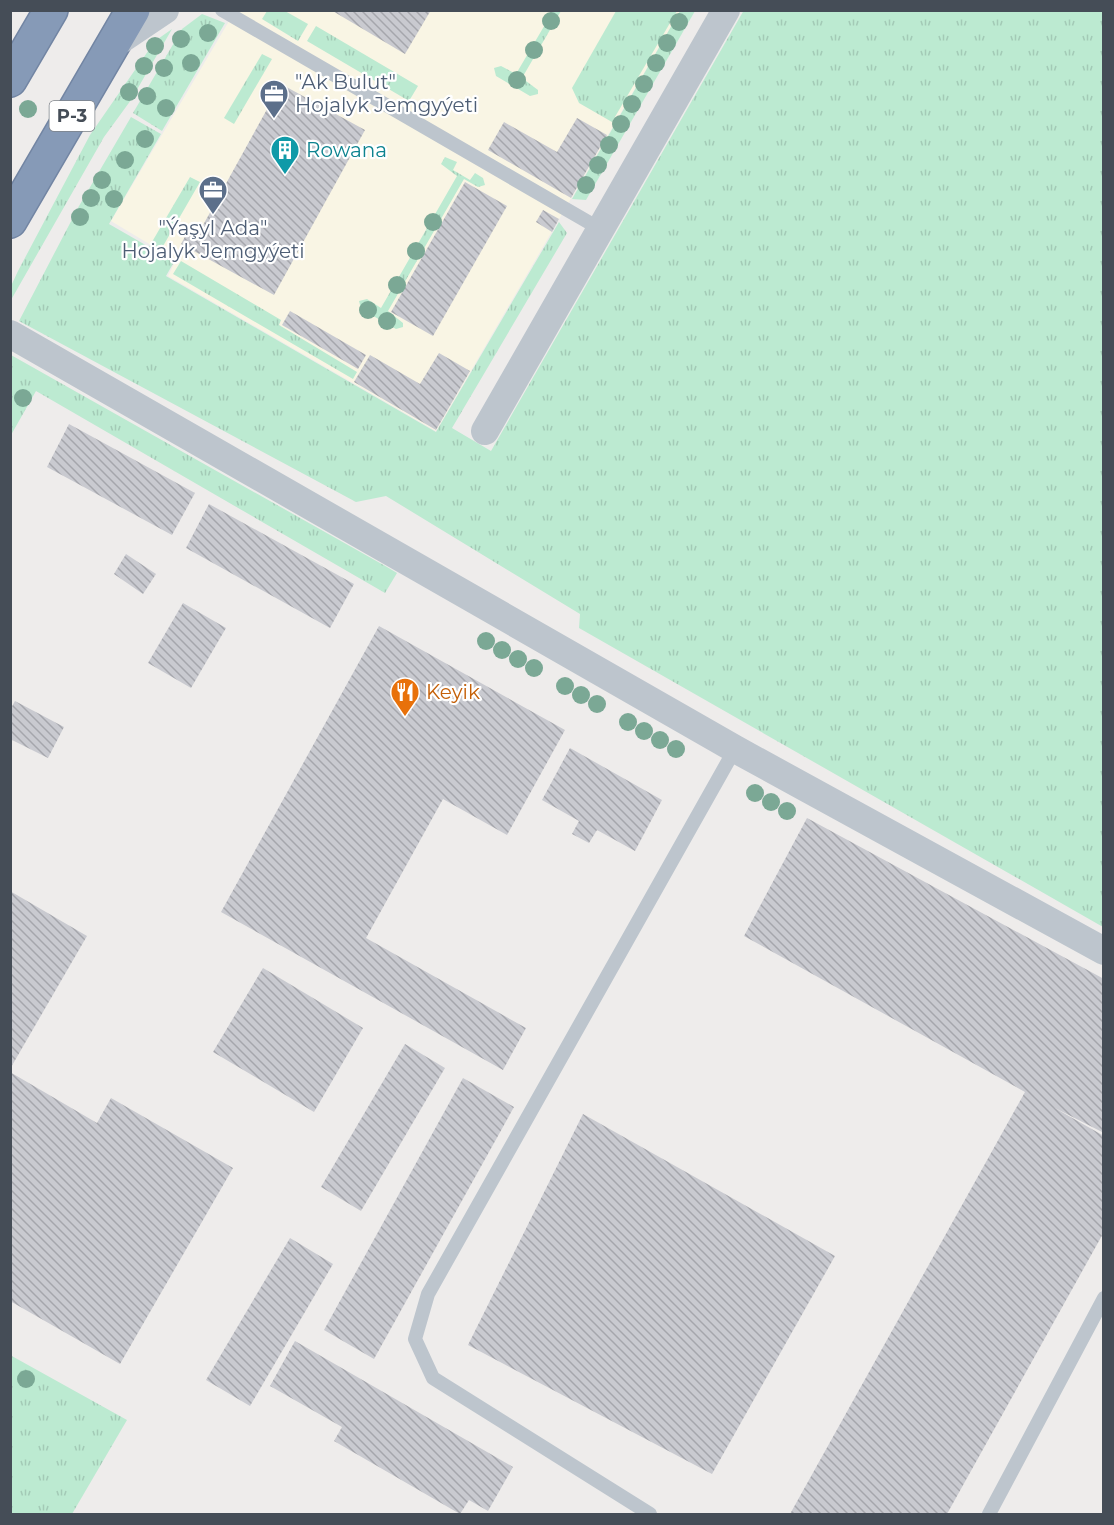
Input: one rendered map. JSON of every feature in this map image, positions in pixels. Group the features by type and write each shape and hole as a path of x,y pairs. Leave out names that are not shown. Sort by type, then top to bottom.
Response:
{"highway":[{"name":"P-3","path":"10,221 132,10"},
{"path":"10,80 50,11"}],"street":[{"path":"113,45 165,10"},
{"path":"485,431 726,10"},
{"path":"10,334 735,749 1104,951"}],"lane":[{"path":"222,10 602,230"},
{"path":"650,1515 434,1378 416,1339 428,1294 735,749"},
{"path":"989,1515 1104,1298"}],"shaded area":[{"path":"235,11 680,11 436,431 168,276 176,260 111,221"}],"green space":[{"path":"744,10 1103,11 1103,927 579,628 580,614 386,496 356,502 19,321 79,206 131,117 161,134 109,224 149,247 190,177 200,182 159,253 174,262 166,276 436,432 559,222 567,233 452,428 491,451"},
{"path":"267,11 285,11 308,24 298,41 262,19"},
{"path":"553,11 561,11 522,78 538,90 538,94 530,96 496,76 494,68 501,66 516,74"},
{"path":"616,11 677,11 612,122 579,103 572,88"},
{"path":"680,11 695,11 586,200 572,199"},
{"path":"202,14 225,23 162,131 133,113 182,29"},
{"path":"316,26 418,86 409,101 307,41"},
{"path":"172,29 131,100 104,137 11,300 11,286 18,271 90,135 155,41"},
{"path":"262,54 272,59 234,124 224,118"},
{"path":"445,157 457,162 453,170 470,180 475,173 483,178 485,185 478,187 464,179 388,311 403,323 403,327 396,329 361,309 359,301 367,299 381,308 457,176 441,164"},
{"path":"181,261 281,320 279,325 357,372 353,379 173,274"},
{"path":"11,355 397,573 385,593 36,391 11,435"},
{"path":"10,1355 127,1420 72,1514 11,1514"}],"building":[{"path":"331,10 431,10 405,54"},
{"name":"Rowana","path":"281,84 365,130 274,295 181,244 193,222 202,227"},
{"path":"577,118 607,135 571,198 488,150 504,122 557,152"},
{"path":"465,182 507,206 433,336 391,312"},
{"path":"543,210 559,219 552,232 536,222"},
{"path":"290,311 366,355 358,369 282,325"},
{"path":"439,353 470,371 436,430 354,382 370,355 420,384"},
{"path":"69,424 195,493 172,535 47,467"},
{"path":"209,504 354,584 330,628 186,548"},
{"path":"126,554 156,574 143,594 114,574"},
{"path":"183,603 226,628 191,688 148,663"},
{"path":"379,626 565,730 507,835 443,799 366,938 526,1028 503,1070 221,912"},
{"path":"15,701 64,727 48,758 10,739 10,710"},
{"path":"570,748 662,800 635,851 597,830 589,843 572,834 579,821 542,800"},
{"path":"807,818 1104,979 1104,1133 1053,1107 1104,1136 1104,1232 947,1514 790,1514 1025,1092 744,936"},
{"path":"10,891 87,936 10,1069"},
{"path":"263,968 363,1028 314,1112 213,1052"},
{"path":"405,1044 445,1068 361,1211 321,1187"},
{"path":"10,1072 97,1123 111,1098 233,1168 120,1364 10,1301"},
{"path":"463,1078 514,1107 374,1359 324,1330"},
{"path":"583,1114 835,1256 712,1474 468,1345"},
{"path":"290,1238 333,1264 250,1406 206,1380"},
{"path":"295,1341 513,1467 488,1511 469,1500 460,1514 334,1441 342,1427 270,1386"}],"place":[{"name":"\"Ak Bulut\" Hojalyk Jemgyýeti","path":"274,120"},
{"name":"Rowana","path":"285,176"},
{"name":"\"Ýaşyl Ada\" Hojalyk Jemgyýeti","path":"213,216"},
{"name":"Keyik","path":"405,718"}]}
